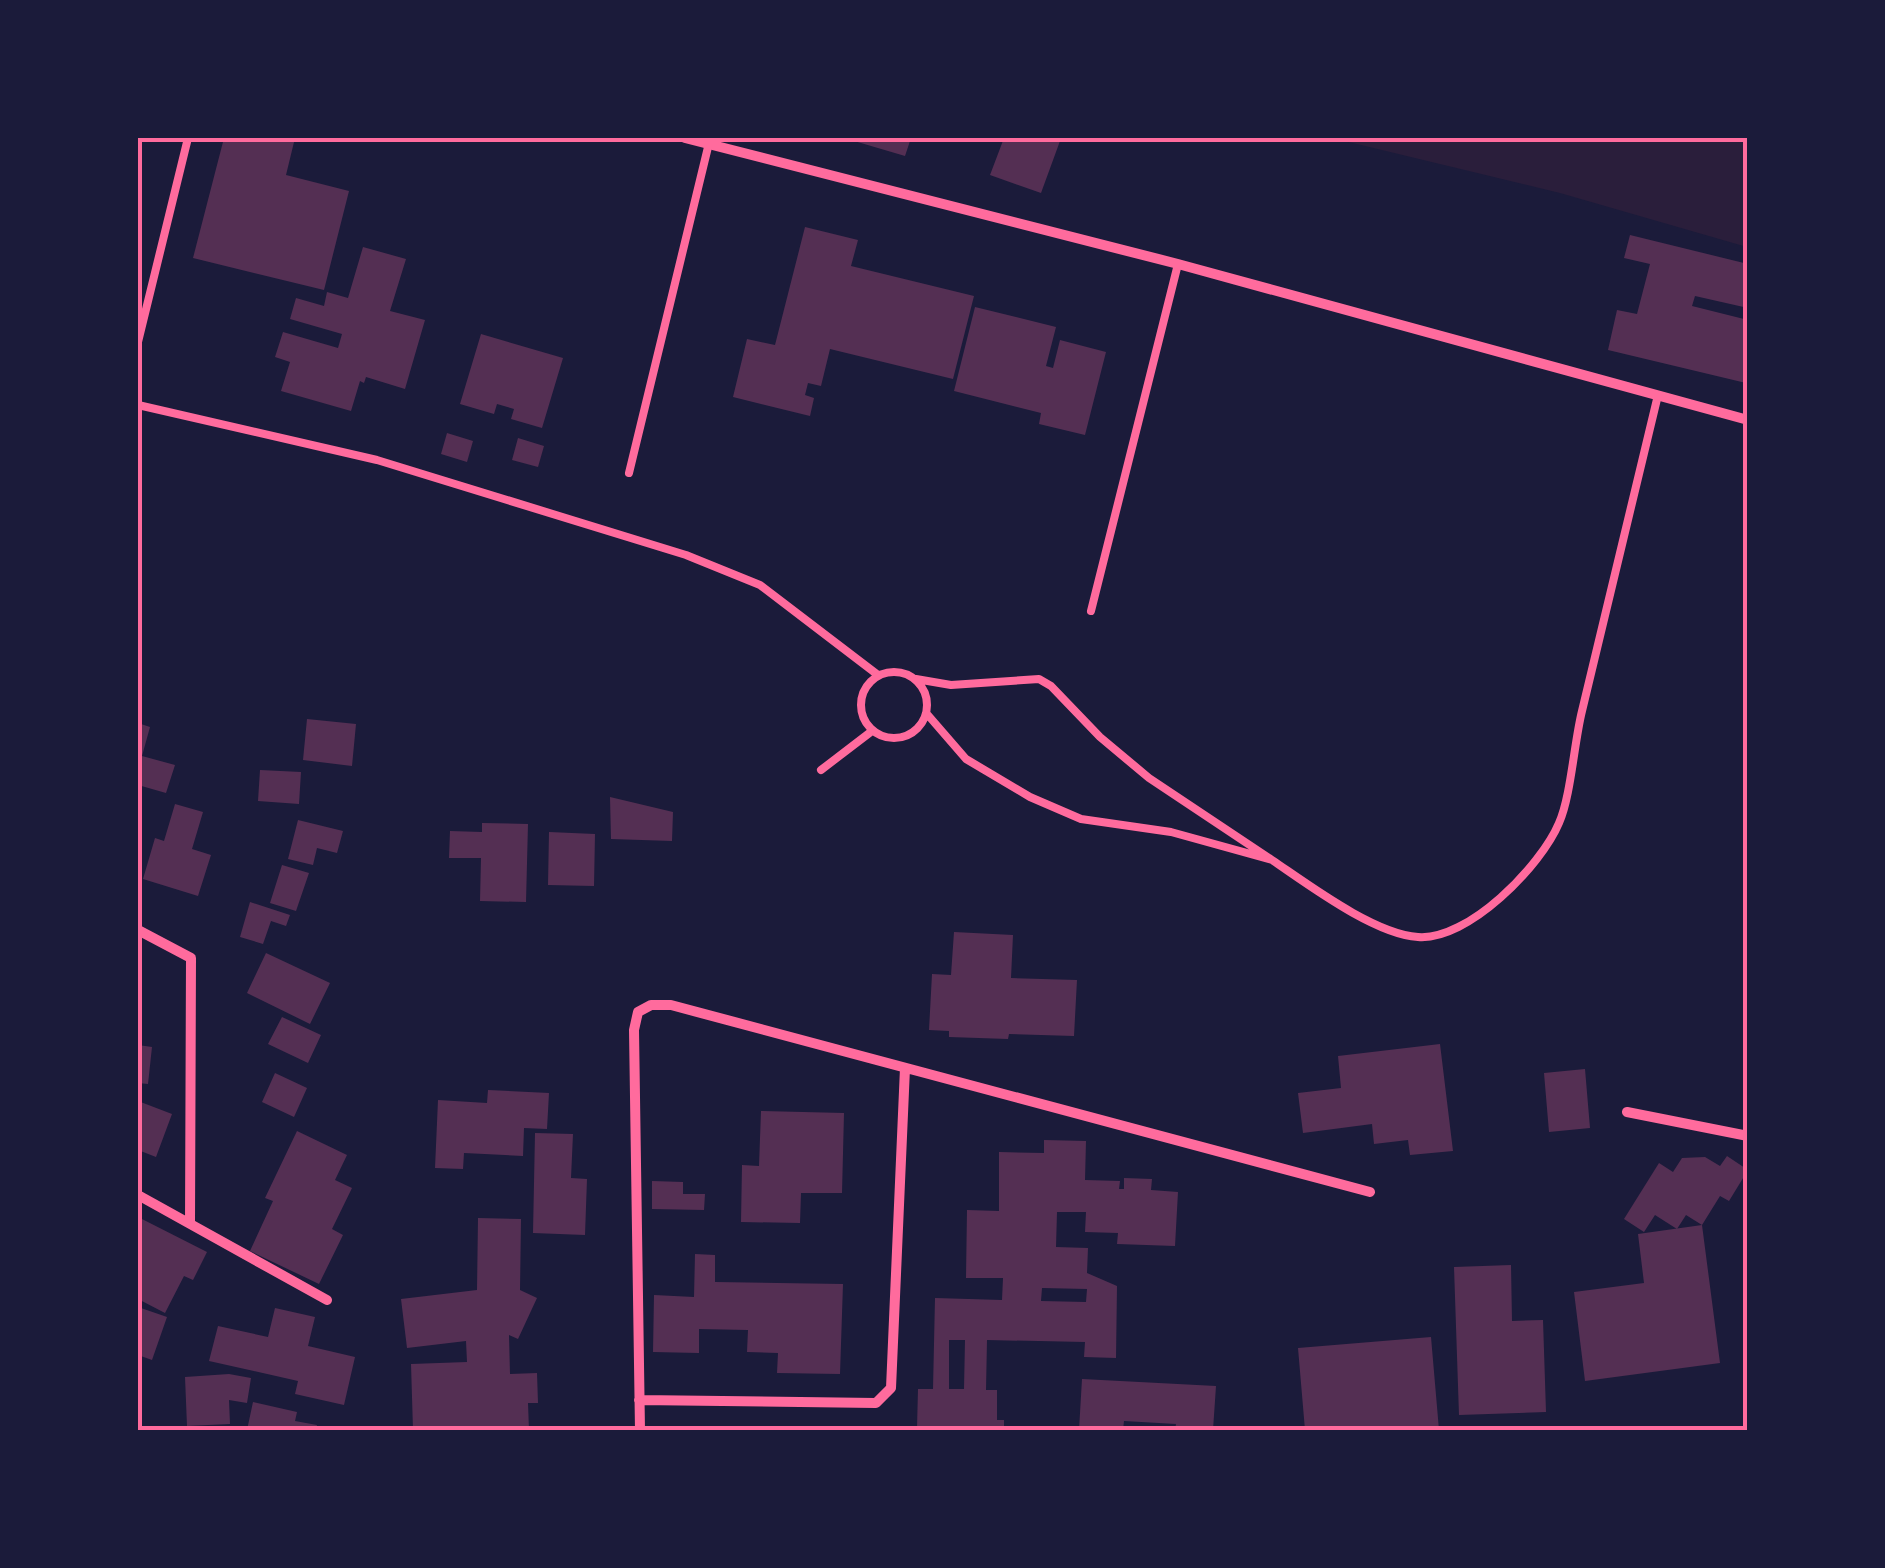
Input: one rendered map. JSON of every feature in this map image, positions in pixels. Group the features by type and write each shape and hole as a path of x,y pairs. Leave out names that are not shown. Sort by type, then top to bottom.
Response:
{"street":[{"path":"685,138 1178,264 1748,420"},
{"path":"138,930 191,958 190,1223"},
{"path":"640,1430 634,1030 638,1012 651,1005 671,1006 1370,1192"},
{"path":"640,1400 876,1403 891,1388 904,1068"},
{"path":"1627,1112 1748,1136"},
{"path":"138,1194 327,1300"}],"lane":[{"path":"138,342 188,138"},
{"path":"628,473 709,144"},
{"path":"1092,611 1178,264"},
{"path":"927,714 910,735 884,737 872,731 860,708 862,695 878,674 891,671 951,684 1039,679 1052,686 1100,737 1148,778 1330,899 1392,932 1420,938 1437,935 1474,918 1528,873 1560,822 1577,732 1658,395"},
{"path":"138,405 377,460 686,556 760,585 878,674"},
{"path":"916,679 924,689 927,714 966,759 1030,798 1081,820 1171,832 1272,860"},
{"path":"821,770 872,731"}],"shaded area":[{"path":"1332,138 1747,138 1747,247 1560,193"}],"building":[{"path":"224,138 295,138 286,175 349,191 324,290 193,258"},
{"path":"844,138 911,138 905,156"},
{"path":"1004,138 1060,141 1041,193 990,175"},
{"path":"805,227 858,240 851,266 974,296 953,379 830,349 821,386 808,383 805,395 814,398 810,416 733,397 747,339 775,345"},
{"path":"1630,235 1748,264 1748,308 1695,296 1692,306 1748,320 1746,383 1608,350 1617,310 1637,314 1650,264 1624,258"},
{"path":"363,247 406,259 390,311 425,320 405,389 366,377 364,383 360,381 351,411 281,391 290,362 275,357 283,332 338,348 342,334 290,319 296,298 324,306 327,292 348,298"},
{"path":"975,307 1056,327 1046,366 1053,368 1060,340 1106,352 1085,435 1039,424 1041,413 954,391"},
{"path":"481,334 563,358 542,428 511,419 514,409 497,404 494,414 460,404"},
{"path":"447,433 473,441 467,462 441,454"},
{"path":"518,438 544,446 538,467 512,460"},
{"path":"307,719 356,724 352,766 303,760"},
{"path":"138,723 150,727 142,756 175,765 166,793 138,785"},
{"path":"260,770 301,772 299,804 258,801"},
{"path":"610,797 673,812 672,841 611,839"},
{"path":"175,804 203,812 192,849 211,855 198,896 143,879 155,838 164,841"},
{"path":"298,820 343,831 337,853 317,848 313,865 288,859"},
{"path":"482,823 528,824 526,902 480,901 481,858 449,858 450,831 482,832"},
{"path":"549,832 595,834 594,886 548,885"},
{"path":"282,865 309,873 296,911 270,903"},
{"path":"250,902 290,915 286,926 271,921 263,944 240,937"},
{"path":"954,932 1013,935 1011,978 1077,980 1074,1036 949,1037 949,1031 929,1030 932,974 951,975"},
{"path":"266,953 330,983 310,1024 247,993"},
{"path":"282,1017 321,1035 308,1063 268,1044"},
{"path":"1440,1044 1453,1151 1410,1155 1408,1140 1374,1144 1372,1124 1303,1133 1298,1093 1341,1088 1338,1056"},
{"path":"138,1045 152,1047 148,1084 138,1083"},
{"path":"1585,1069 1590,1128 1549,1132 1544,1073"},
{"path":"275,1073 307,1088 294,1117 262,1102"},
{"path":"488,1090 549,1093 547,1129 524,1128 523,1156 464,1153 463,1169 435,1168 438,1100 487,1103"},
{"path":"138,1101 172,1114 156,1157 138,1150"},
{"path":"761,1111 844,1113 842,1193 801,1193 800,1223 741,1222 742,1165 759,1166"},
{"path":"297,1131 347,1155 335,1180 352,1188 332,1229 343,1235 319,1284 250,1251 273,1201 265,1198"},
{"path":"535,1133 573,1134 571,1178 587,1179 585,1235 533,1233"},
{"path":"1044,1140 1086,1141 1085,1180 1120,1181 1119,1189 1124,1189 1124,1178 1152,1179 1151,1190 1178,1192 1175,1246 1117,1244 1118,1233 1085,1232 1086,1212 1057,1212 1056,1247 1088,1248 1087,1273 1117,1286 1116,1358 1084,1357 1085,1342 987,1340 986,1390 997,1390 997,1420 1004,1420 1004,1430 917,1428 918,1389 933,1389 935,1298 1002,1300 1003,1278 966,1278 967,1210 999,1211 999,1152 1044,1153","holes":["1042,1288 1087,1289 1086,1302 1041,1301","949,1340 965,1340 964,1389 949,1389"]},
{"path":"1727,1156 1748,1170 1729,1201 1720,1196 1702,1225 1686,1215 1677,1229 1655,1215 1644,1232 1624,1219 1659,1163 1673,1172 1682,1158 1705,1157 1720,1166"},
{"path":"652,1181 683,1182 683,1194 705,1194 704,1210 652,1209"},
{"path":"138,1217 207,1252 193,1280 184,1276 165,1313 138,1299"},
{"path":"478,1218 521,1219 520,1290 537,1298 518,1339 509,1335 510,1374 537,1373 538,1403 528,1403 529,1430 413,1430 411,1364 467,1362 466,1341 407,1348 401,1299 477,1290"},
{"path":"1702,1225 1720,1363 1585,1381 1574,1292 1644,1283 1638,1234"},
{"path":"695,1254 715,1255 715,1282 843,1284 840,1374 777,1373 778,1353 747,1352 748,1330 699,1329 699,1353 653,1352 654,1295 694,1297"},
{"path":"1511,1265 1512,1321 1543,1320 1546,1412 1459,1415 1454,1267"},
{"path":"138,1307 167,1317 152,1360 138,1355"},
{"path":"275,1308 315,1317 308,1346 355,1357 344,1405 295,1394 298,1381 209,1361 218,1326 268,1337"},
{"path":"1431,1337 1439,1430 1305,1430 1298,1348"},
{"path":"229,1374 251,1378 247,1403 229,1400 230,1424 187,1426 185,1377"},
{"path":"1082,1379 1216,1386 1213,1430 1175,1430 1176,1424 1124,1421 1123,1430 1079,1430"},
{"path":"253,1402 297,1412 295,1421 317,1425 316,1430 247,1430"}]}
